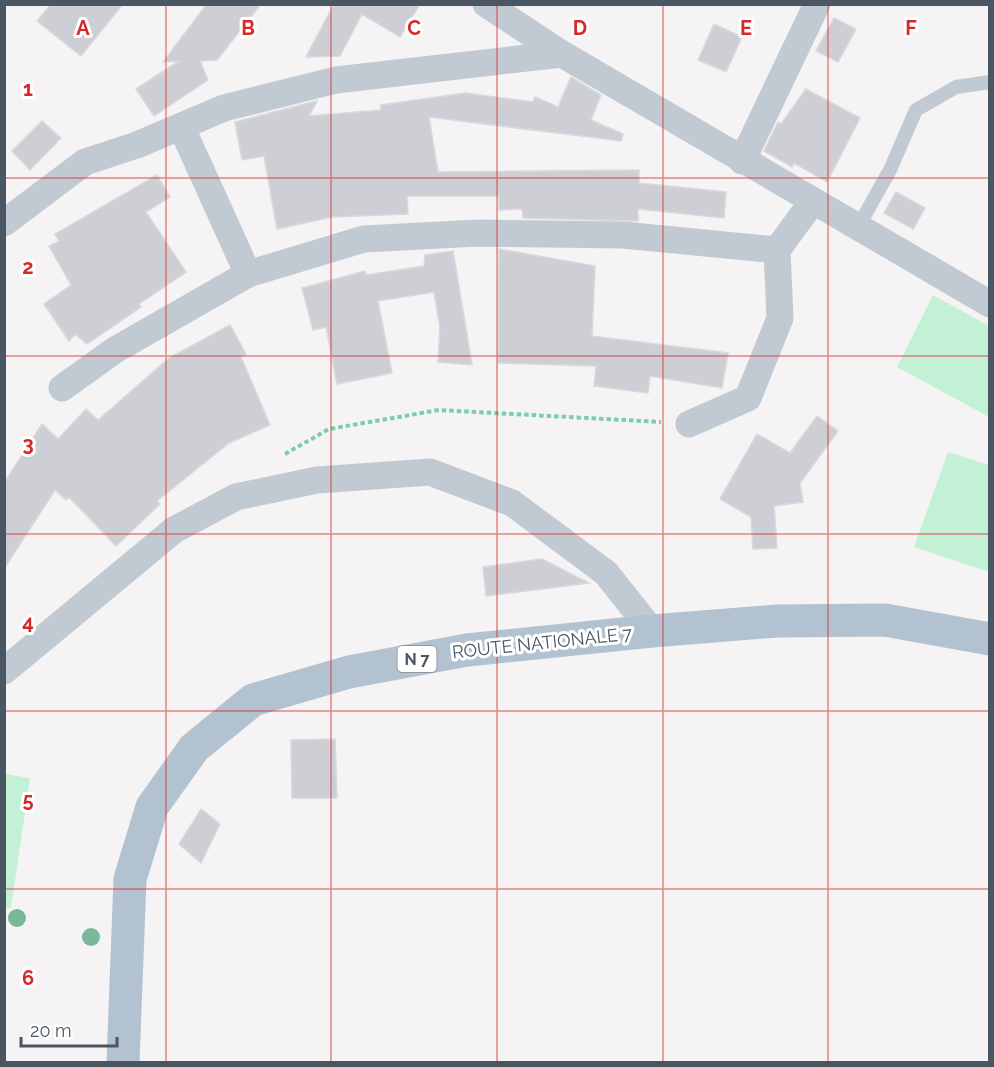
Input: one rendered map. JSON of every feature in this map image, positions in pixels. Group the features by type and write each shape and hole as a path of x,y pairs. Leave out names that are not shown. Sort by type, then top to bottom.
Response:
{"main road":[{"name":"ROUTE NATIONALE 7","path":"123,1062 130,879 152,807 194,748 253,700 349,672 467,650 652,631 777,621 885,620 990,639"}],"street":[{"path":"486,4 562,54 990,304"},
{"path":"742,161 817,4"},
{"path":"4,223 85,162 137,145 224,108 336,80 562,54"},
{"path":"181,126 248,274"},
{"path":"689,424 748,398 780,318 777,250 813,201"},
{"path":"62,388 115,350 248,274 364,239 478,233 623,235 777,250"},
{"path":"4,671 174,530 236,497 317,480 430,472 512,503 606,573 652,631"}],"lane":[{"path":"858,227 890,170 916,110 956,87 990,82"}],"path":[{"path":"282,456 329,429 439,410 689,424"}],"green space":[{"path":"933,295 989,326 989,417 897,367"},
{"path":"948,452 989,465 989,572 914,547"},
{"path":"5,774 30,778 11,908 4,908"}],"building":[{"path":"51,4 123,4 81,56 37,21"},
{"path":"207,4 261,4 217,60 200,61 208,80 154,116 136,89 179,61 163,62"},
{"path":"334,4 420,4 400,37 362,14 340,56 306,57"},
{"path":"834,18 856,29 838,62 816,51"},
{"path":"714,24 742,37 726,72 698,60"},
{"path":"571,77 601,95 591,120 623,134 621,141 429,117 438,172 639,170 639,183 726,192 724,218 638,209 638,221 523,218 522,209 499,210 499,196 407,196 408,214 332,217 277,229 264,156 242,160 235,122 317,101 309,116 381,110 381,105 465,93 533,102 535,97 558,107"},
{"path":"806,89 860,118 827,182 794,163 792,167 764,151 778,122 781,124"},
{"path":"42,121 61,138 30,170 12,151"},
{"path":"157,175 170,197 146,212 186,272 139,304 141,307 87,344 75,334 69,341 44,304 71,285 49,246 59,241 55,234"},
{"path":"896,192 925,208 913,229 884,213"},
{"path":"499,249 595,266 592,336 728,353 722,388 650,376 648,393 594,386 596,366 498,363"},
{"path":"453,251 472,365 438,362 440,327 434,292 378,301 392,373 337,384 326,327 313,330 302,288 365,271 366,275 424,266 425,255"},
{"path":"230,325 246,354 241,357 270,425 229,443 157,501 160,504 116,546 69,497 66,500 55,490 4,569 4,483 42,424 58,439 86,409 98,420 169,358"},
{"path":"817,416 838,431 800,483 803,502 774,506 777,548 753,549 751,517 720,499 757,434 790,453"},
{"path":"542,559 589,583 486,596 483,567"},
{"path":"335,739 337,798 292,798 291,740"},
{"path":"201,809 220,824 201,863 179,844"}]}
